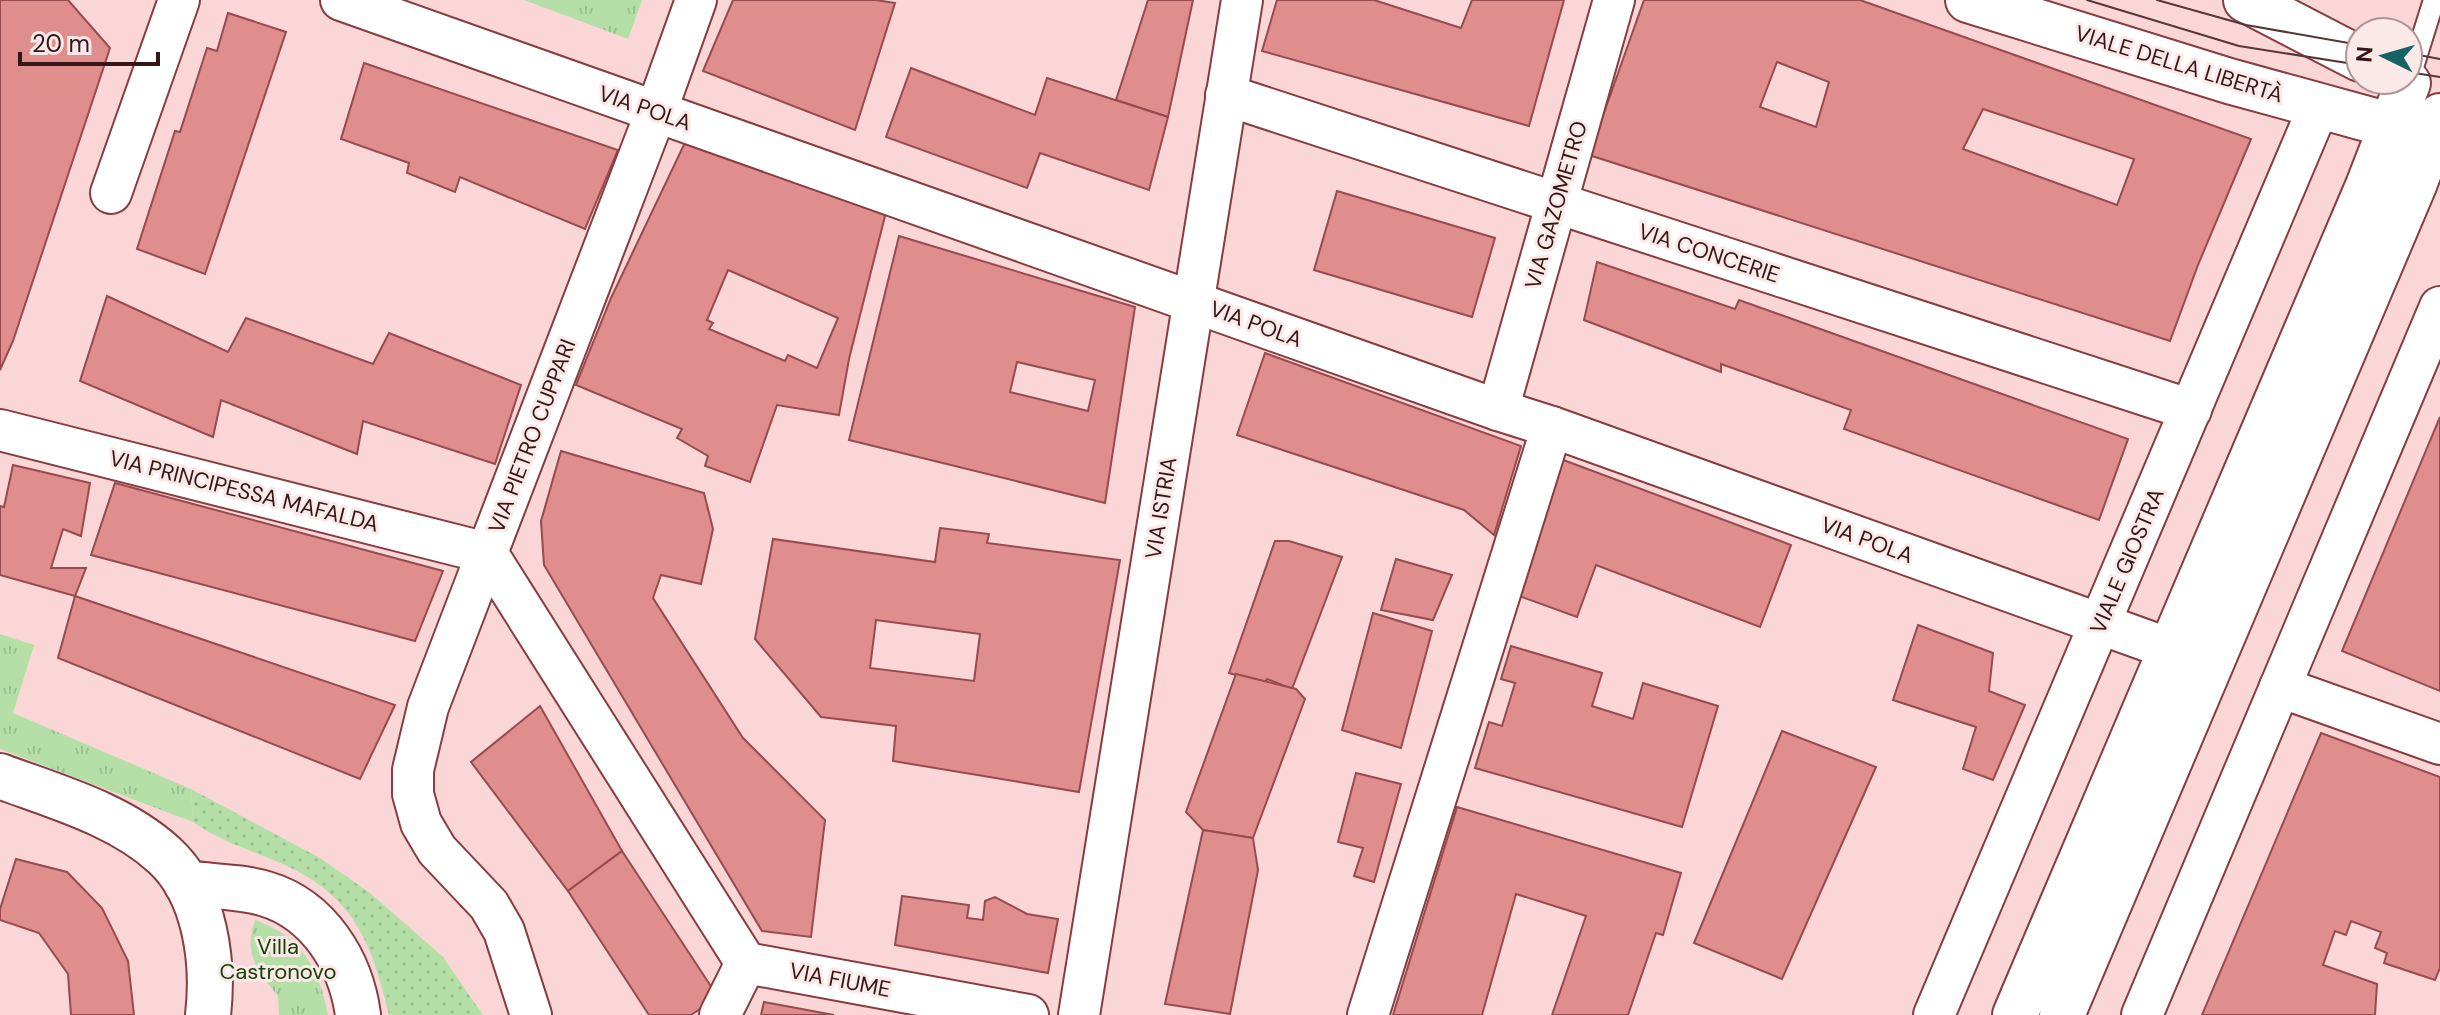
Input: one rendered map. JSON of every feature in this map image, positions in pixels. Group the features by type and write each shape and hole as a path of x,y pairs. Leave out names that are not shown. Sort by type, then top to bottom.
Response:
{"main road":[{"name":"VIALE DELLA LIBERTÀ","path":"1968,0 2319,106 2422,111"},
{"path":"2246,0 2344,51"},
{"path":"2015,1015 2368,186 2422,111"},
{"path":"2062,1015 2414,185 2422,111"},
{"path":"0,776 87,808 132,832 166,856 186,883 200,917 209,958 208,1015"},
{"path":"186,883 264,893 293,905 315,923 334,947 347,972 358,1015"}],"street":[{"path":"111,193 179,0"},
{"name":"VIA POLA","path":"341,0 1552,427 2170,649"},
{"name":"VIA PIETRO CUPPARI","path":"696,0 487,553 746,963"},
{"name":"VIA ISTRIA","path":"1079,1015 1242,0"},
{"name":"VIA GAZOMETRO","path":"1498,410 1614,0"},
{"name":"VIA CONCERIE","path":"1226,95 2191,410"},
{"name":"VIALE GIOSTRA","path":"1934,1015 2319,106"},
{"path":"2142,1015 2440,307"},
{"path":"1368,1015 1552,427"},
{"name":"VIA PRINCIPESSA MAFALDA","path":"0,430 487,553"},
{"path":"487,553 428,707 413,770 413,794 421,823 437,850 489,905 504,931 531,1015"},
{"path":"2280,687 2440,744"},
{"path":"720,1015 746,963"},
{"name":"VIA FIUME","path":"746,963 1028,1015"}],"lane":[{"path":"2422,111 2434,0"}],"green space":[{"path":"524,0 642,0 628,39"},
{"path":"0,634 34,645 13,713 191,789 193,822 0,749"},
{"path":"191,789 320,858 370,893 443,957 483,1015 389,1015 366,942 341,905 304,875 224,840 193,822"},
{"name":"Villa Castronovo","path":"255,920 285,935 305,956 319,983 328,1015 279,1015 278,996 258,970 251,952"}],"building":[{"path":"0,0 68,0 110,48 13,341 0,370"},
{"path":"733,0 876,0 895,3 855,130 703,71"},
{"path":"1148,0 1193,0 1168,117 1116,100"},
{"path":"1277,0 1374,0 1461,28 1472,0 1564,0 1529,126 1262,51"},
{"path":"1644,0 1860,0 2251,139 2170,341 1589,155","holes":["1777,62 1829,82 1816,127 1760,107","1983,109 2134,159 2117,205 1963,149"]},
{"path":"228,13 286,32 205,274 137,249 175,131 180,132 207,48 217,51"},
{"path":"364,63 618,150 585,229 460,177 455,192 407,173 409,163 341,139"},
{"path":"911,68 1035,115 1047,78 1168,117 1149,190 1040,153 1027,188 886,137"},
{"path":"690,132 887,208 849,359 839,415 777,405 750,482 705,466 708,456 677,438 682,429 576,385 611,298","holes":["728,270 838,318 817,368 788,355 785,361 709,329 713,323 707,320"]},
{"path":"1337,191 1495,238 1472,317 1314,270"},
{"path":"899,236 1135,307 1105,503 849,440","holes":["1017,362 1095,380 1088,411 1010,392"]},
{"path":"1597,262 1735,309 1739,300 2128,439 2099,520 1844,429 1851,410 1721,364 1721,372 1584,320"},
{"path":"107,296 228,352 246,318 373,364 389,333 521,385 495,464 363,421 357,454 221,400 213,437 80,381"},
{"path":"1265,353 1521,446 1494,535 1464,510 1237,435"},
{"path":"2440,417 2440,691 2342,651"},
{"path":"561,451 704,493 713,529 701,584 661,575 653,598 743,738 825,820 811,937 762,931 544,565 541,521"},
{"path":"1558,458 1791,545 1760,627 1596,565 1577,617 1508,592"},
{"path":"13,465 90,483 81,536 63,529 51,568 86,568 75,596 0,575 0,506 4,507"},
{"path":"115,483 443,571 415,641 91,555"},
{"path":"940,528 989,534 987,543 1120,560 1079,792 893,761 896,726 821,717 755,639 773,539 935,562","holes":["876,620 980,634 974,681 870,668"]},
{"path":"1275,541 1289,541 1342,557 1292,689 1267,679 1265,683 1229,673"},
{"path":"1396,559 1452,575 1433,620 1381,610"},
{"path":"75,596 395,705 360,779 58,658"},
{"path":"1373,613 1432,631 1401,748 1342,730"},
{"path":"1918,625 1993,653 1989,691 2025,705 1993,780 1963,769 1976,727 1893,700"},
{"path":"1511,646 1602,673 1592,706 1633,719 1643,683 1718,706 1682,827 1475,768 1489,722 1502,726 1515,683 1501,679"},
{"path":"1236,674 1296,689 1305,699 1253,838 1203,830 1186,812"},
{"path":"540,706 622,851 568,891 471,762"},
{"path":"1782,731 1876,767 1782,979 1694,943"},
{"path":"2321,733 2440,777 2440,968 2435,980 2384,963 2387,953 2375,948 2381,932 2351,921 2346,935 2335,931 2323,965 2377,984 2375,1015 2202,1015"},
{"path":"1356,773 1401,784 1374,882 1354,876 1363,848 1338,842"},
{"path":"1457,807 1681,873 1663,935 1656,933 1628,1015 1552,1015 1586,916 1516,894 1482,1015 1393,1015"},
{"path":"1203,830 1253,838 1258,870 1230,1014 1165,1004"},
{"path":"622,851 718,997 691,1015 649,1015 568,891"},
{"path":"16,859 67,872 102,908 128,961 134,1015 71,1015 68,974 39,933 0,920 0,909"},
{"path":"902,896 969,905 967,918 983,920 985,901 995,897 1027,914 1058,919 1048,973 895,945"},
{"path":"764,1002 834,1015 761,1015"}],"tram line":[{"path":"2087,0 2239,46 2344,62"},
{"path":"2157,0 2246,25 2344,42"},
{"path":"2424,56 2440,59"},
{"path":"2424,74 2440,77"}]}
